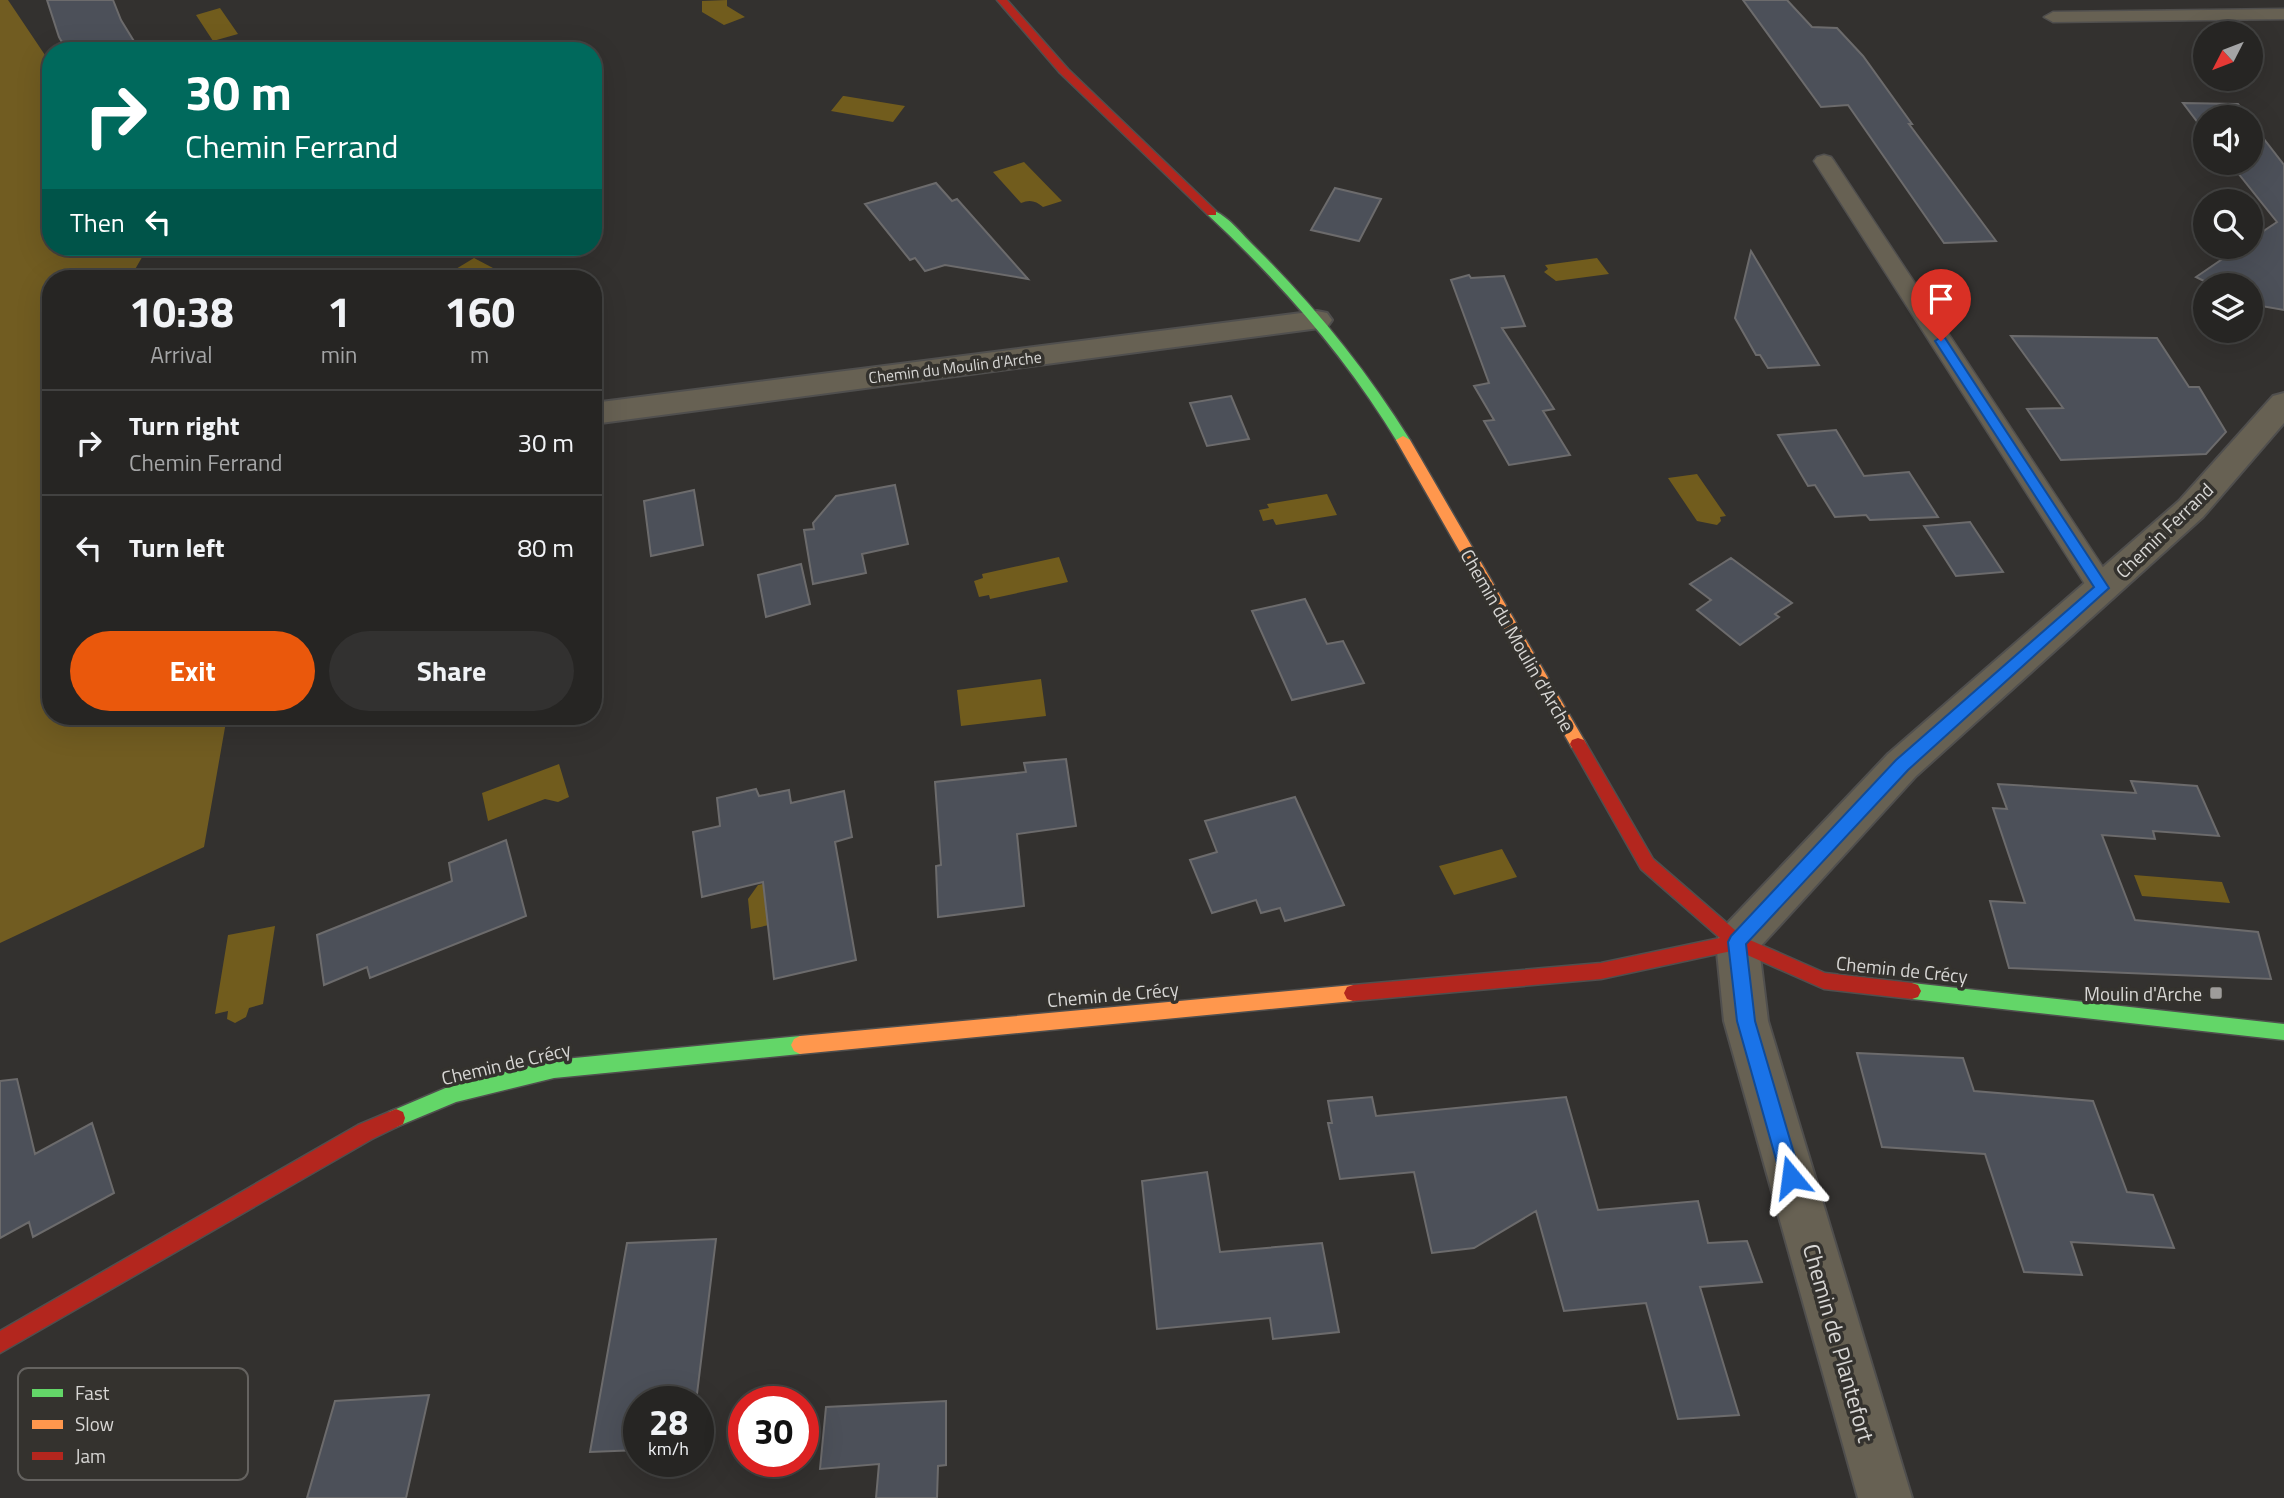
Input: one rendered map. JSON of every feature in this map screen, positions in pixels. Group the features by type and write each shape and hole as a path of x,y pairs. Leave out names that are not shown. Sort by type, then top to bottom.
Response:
{"street":[{"name":"Chemin du Moulin d'Arche","path":"1002,0 1064,71 1173,178 1260,256 1317,320 1381,402 1647,864 1737,942"},
{"name":"Chemin du Moulin d'Arche","path":"602,413 1317,320"},
{"name":"Chemin Ferrand","path":"1737,942 1902,765 2191,509 2284,403"},
{"name":"Chemin de Crécy","path":"0,1342 365,1132 455,1093 554,1069 1136,1012 1601,971 1737,942 1824,981 2284,1032"},
{"name":"Chemin de Plantefort","path":"1737,942 1746,1021 1885,1498"}],"lane":[{"path":"2053,17 2284,14"},
{"path":"1824,161 2102,588"}],"shaded area":[{"path":"0,0 8,0 42,51 42,256 143,256 135,270 42,270 42,725 225,725 204,847 0,943"},
{"path":"727,0 727,6 745,17 724,25 702,12 702,1"},
{"path":"220,8 238,34 213,41 196,15"},
{"path":"843,96 905,106 893,122 831,111"},
{"path":"1024,162 1062,201 1043,207 1033,201 1021,203 993,172"},
{"path":"474,258 493,268 490,270 454,270"},
{"path":"1597,258 1609,274 1556,281 1544,272 1548,269 1545,265"},
{"path":"1697,474 1726,516 1720,517 1721,521 1717,525 1697,521 1668,478"},
{"path":"1327,494 1337,515 1276,525 1273,519 1263,521 1259,510 1269,508 1267,504"},
{"path":"1059,557 1068,582 990,599 989,595 979,597 974,581 983,578 982,574"},
{"path":"1041,679 1046,716 961,726 957,690"},
{"path":"559,764 569,797 558,802 545,799 488,821 482,793"},
{"path":"1502,849 1517,877 1454,895 1439,866"},
{"path":"831,870 837,910 751,929 748,899 758,885"},
{"path":"2134,875 2222,882 2230,903 2142,896"},
{"path":"275,926 263,1004 249,1008 246,1017 235,1023 227,1019 228,1011 215,1014 228,935"}],"building":[{"path":"47,0 113,0 134,42 62,42"},
{"path":"1743,0 1787,0 1812,27 1837,28 1863,56 1912,124 1909,124 1996,241 1944,243 1848,105 1821,107"},
{"path":"2183,103 2239,105 2193,105 2193,116"},
{"path":"2263,138 2284,165 2284,310 2263,306 2263,273 2202,273 2222,259 2263,259 2263,231 2277,222 2263,204 2263,189 2251,189 2240,175 2263,175"},
{"path":"936,183 952,201 957,199 1028,279 945,265 925,271 915,258 910,260 865,204"},
{"path":"1335,188 1381,199 1359,241 1311,230"},
{"path":"1751,251 1819,365 1768,368 1760,355 1756,355 1735,318"},
{"path":"1469,275 1471,278 1504,276 1525,326 1502,328 1554,409 1543,411 1570,455 1509,465 1484,421 1494,420 1474,386 1489,383 1451,280"},
{"path":"2011,336 2157,338 2189,387 2199,387 2226,432 2206,454 2061,460 2027,409 2063,408"},
{"path":"1231,396 1249,439 1207,446 1190,403"},
{"path":"1836,430 1864,476 1909,472 1938,517 1870,520 1866,515 1835,517 1815,485 1808,486 1778,435"},
{"path":"895,485 908,544 862,554 866,573 813,584 804,530 814,529 813,523 836,496"},
{"path":"694,490 703,545 651,556 644,501"},
{"path":"1970,522 2003,572 1956,576 1924,526"},
{"path":"1731,558 1792,603 1775,614 1779,617 1740,645 1697,610 1711,600 1690,584"},
{"path":"801,564 810,604 766,617 758,575"},
{"path":"1305,599 1327,644 1343,641 1364,683 1292,700 1252,611"},
{"path":"1066,759 1076,826 1017,834 1024,906 938,917 936,866 941,865 935,782 1026,772 1024,763"},
{"path":"2131,781 2197,786 2219,836 2153,831 2155,839 2102,835 2135,920 2258,932 2271,979 2009,968 1990,901 2025,903 1993,808 2007,809 1998,784 2136,793"},
{"path":"756,789 759,796 789,790 791,803 844,791 852,837 835,842 856,960 774,979 763,882 702,897 693,832 720,826 717,798"},
{"path":"1295,797 1344,905 1285,921 1280,908 1261,913 1256,900 1212,913 1190,860 1217,852 1205,821"},
{"path":"506,840 526,916 370,978 367,967 324,985 317,935 452,881 449,863"},
{"path":"1857,1053 1963,1058 1974,1091 2093,1101 2127,1192 2153,1195 2174,1248 2071,1242 2082,1275 2024,1272 1985,1154 1882,1147"},
{"path":"17,1079 35,1154 92,1123 114,1193 33,1237 29,1222 0,1238 0,1081"},
{"path":"1372,1097 1376,1116 1566,1097 1598,1210 1698,1201 1708,1243 1747,1241 1762,1282 1700,1287 1739,1415 1678,1419 1646,1303 1564,1311 1536,1211 1474,1248 1432,1253 1414,1172 1340,1179 1328,1123 1332,1123 1328,1101"},
{"path":"1207,1172 1220,1252 1322,1243 1339,1332 1273,1339 1270,1318 1157,1329 1142,1181"},
{"path":"716,1239 698,1386 623,1386 623,1451 590,1452 627,1243"},
{"path":"429,1395 406,1498 307,1498 335,1401"},
{"path":"946,1401 946,1465 938,1466 937,1498 876,1498 879,1464 820,1469 826,1407"}],"traffic: fast":[{"path":"1212,213 1266,264 1316,319 1363,378 1403,440"},
{"path":"1912,991 2284,1032"},
{"path":"396,1118 455,1093 554,1069 800,1045"}],"traffic: slow":[{"path":"1403,440 1578,744"},
{"path":"800,1045 1353,993"}],"traffic: jam":[{"path":"1002,0 1064,71 1212,213"},
{"path":"1578,744 1647,864 1737,942"},
{"path":"1353,993 1601,971 1737,942 1824,981 1912,991"},
{"path":"0,1343 365,1132 396,1118"}],"place":[{"name":"Moulin d'Arche","path":"2216,993"}],"route":[{"path":"1791,1177 1746,1021 1737,942 1902,765 2102,588 1941,341"}]}
